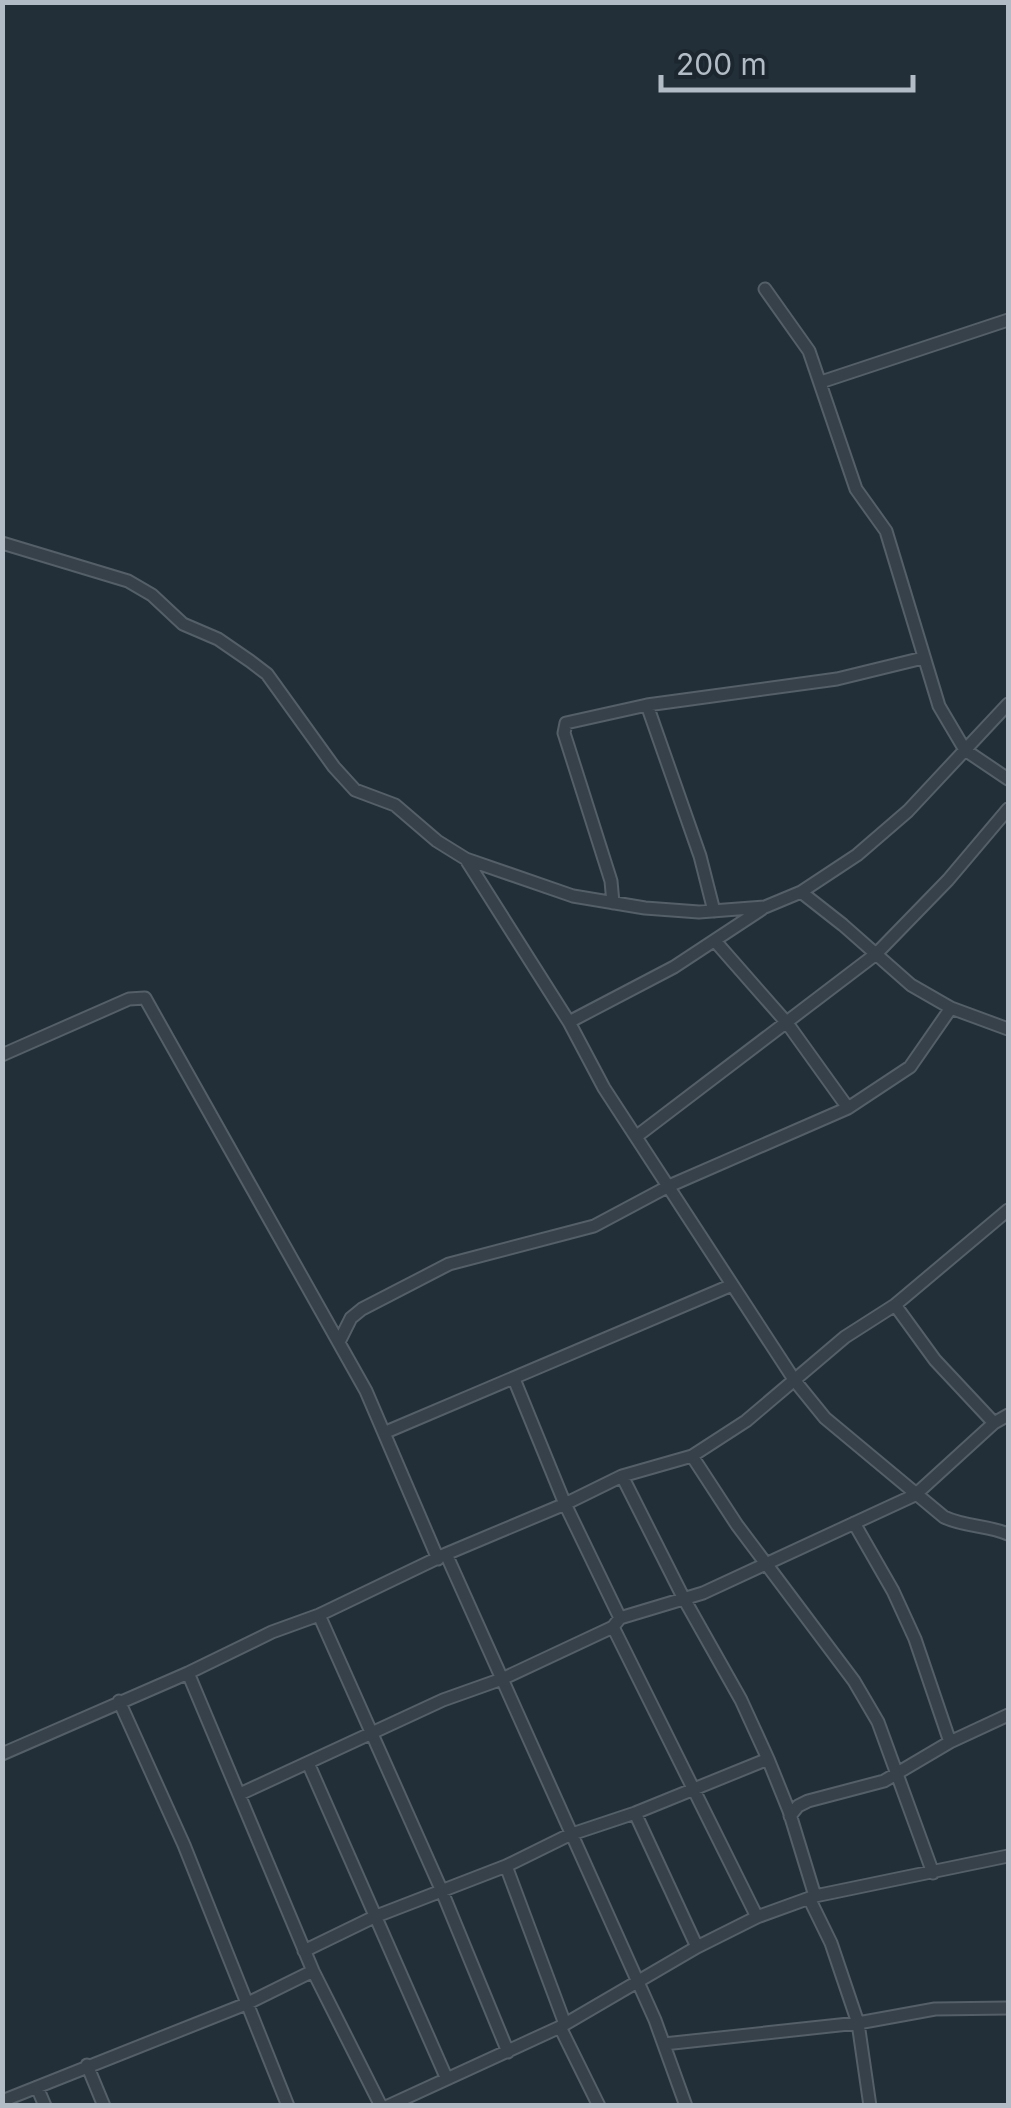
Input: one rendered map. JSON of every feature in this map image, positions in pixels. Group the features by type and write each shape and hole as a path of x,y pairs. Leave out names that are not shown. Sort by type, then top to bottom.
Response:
{"street":[{"path":"765,289 809,350 856,489 886,531 940,706 965,750 1008,779"},
{"path":"820,382 1008,320"},
{"path":"2,544 128,580 152,595 182,624 218,639 267,674 355,790 396,805 437,841 466,859 573,896 644,908 714,911 766,906"},
{"path":"612,902 612,881 563,727 571,720 837,679 924,658"},
{"path":"569,1022 674,967 766,906 801,892 873,842 1008,704"},
{"path":"647,706 700,856 714,911"},
{"path":"637,1136 876,954 948,880 1008,809"},
{"path":"466,859 569,1022 604,1088 795,1382 825,1418 915,1494 958,1523 1008,1534"},
{"path":"801,892 911,985 952,1008 1008,1029"},
{"path":"716,942 787,1023 848,1108"},
{"path":"2,1055 130,999 145,998 386,1432 637,1981 686,2106"},
{"path":"339,1342 351,1318 362,1309 449,1264 594,1226 669,1186 848,1108 910,1067 952,1008"},
{"path":"2,1754 272,1632 320,1616 622,1476 692,1456 746,1422 845,1337 895,1306 1008,1210"},
{"path":"386,1432 732,1284"},
{"path":"895,1306 935,1360 994,1423"},
{"path":"514,1379 616,1622 691,1788 757,1917"},
{"path":"240,1794 444,1700 502,1679 616,1622 702,1593 915,1494 1008,1415"},
{"path":"692,1456 737,1525 854,1681 878,1722 934,1873"},
{"path":"622,1476 683,1598 741,1700 768,1759 858,2023 870,2106"},
{"path":"854,1523 915,1639 950,1742"},
{"path":"320,1616 508,2052"},
{"path":"188,1673 313,1971 385,2106 563,2026 697,1947 757,1917 812,1897 1008,1856"},
{"path":"118,1701 184,1845 288,2106"},
{"path":"790,1816 808,1800 884,1780 950,1742 1008,1715"},
{"path":"304,1951 374,1917 506,1866 570,1835 768,1759"},
{"path":"308,1763 446,2077"},
{"path":"636,1812 697,1947"},
{"path":"506,1866 563,2026 599,2106"},
{"path":"2,2101 246,2004 313,1971"},
{"path":"664,2044 858,2023 934,2009 1008,2008"},
{"path":"88,2065 104,2106"},
{"path":"37,2087 45,2106"}]}
